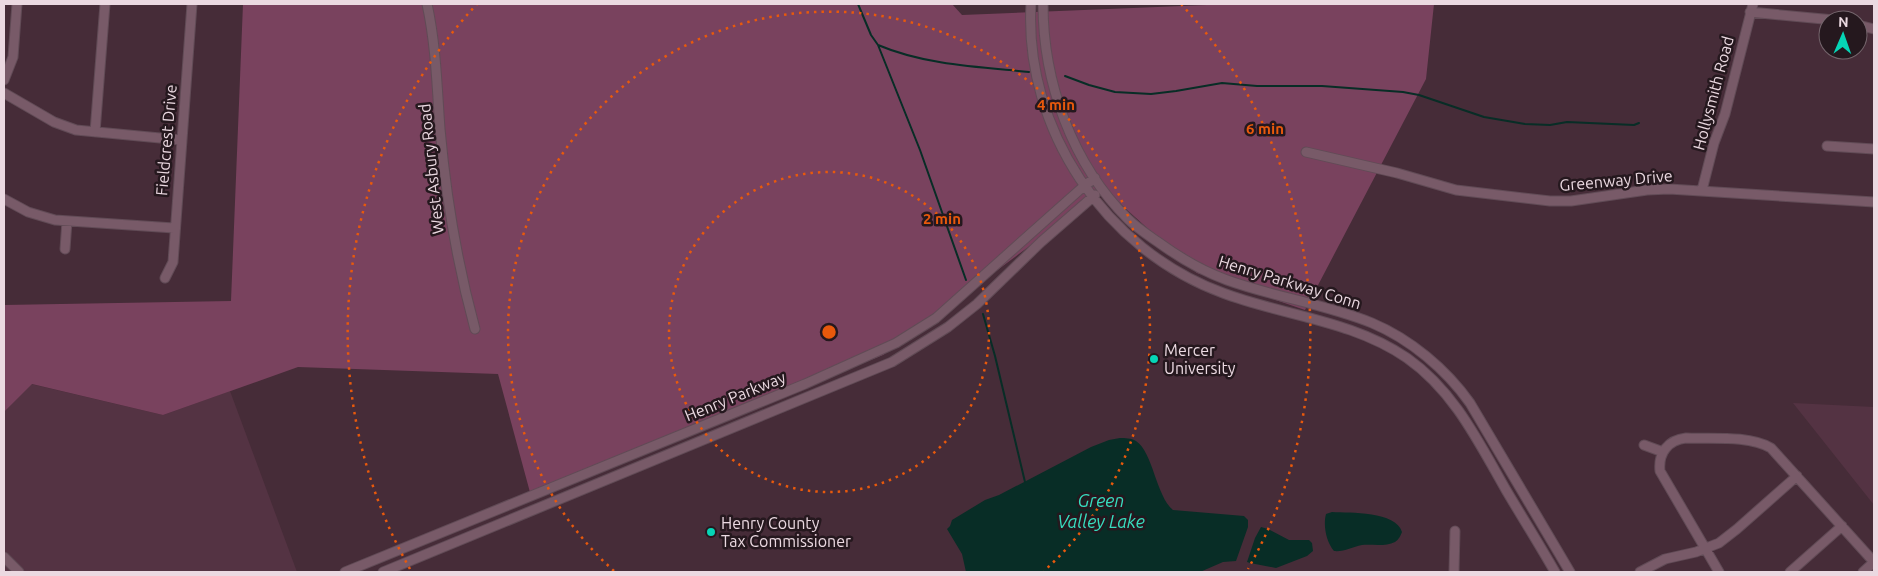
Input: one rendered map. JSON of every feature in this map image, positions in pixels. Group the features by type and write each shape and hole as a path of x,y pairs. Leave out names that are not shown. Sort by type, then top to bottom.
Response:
{"street":[{"path":"4,80 13,57 17,4"},
{"path":"95,132 105,4"},
{"name":"Fieldcrest Drive","path":"165,278 173,262 192,4"},
{"name":"West Asbury Road","path":"427,4 435,48 440,129 451,226 474,330"},
{"name":"Henry Parkway Conn","path":"1031,4 1032,47 1042,98 1060,143 1092,198 1135,242 1155,259 1196,282 1232,296 1337,325 1364,335 1388,346 1424,371 1444,391 1466,421 1555,572"},
{"name":"Henry Parkway Conn","path":"1043,4 1044,31 1052,81 1067,126 1075,144 1102,190 1129,220 1178,257 1204,271 1254,289 1372,323 1404,340 1438,366 1470,403 1570,572"},
{"path":"1751,8 1818,18"},
{"name":"Hollysmith Road","path":"1702,190 1714,143 1725,114 1751,8"},
{"path":"4,93 54,122 76,130 181,140"},
{"path":"1827,146 1874,149"},
{"name":"Greenway Drive","path":"1306,152 1397,173 1456,190 1550,201 1581,200 1654,189 1702,190 1874,202"},
{"name":"Henry Parkway","path":"345,572 805,384 896,343 936,318 1095,178"},
{"name":"Henry Parkway","path":"383,572 892,362 948,327 977,304 1041,242 1102,190"},
{"path":"4,199 41,217 68,221 174,228"},
{"path":"65,250 68,221"},
{"path":"1719,572 1661,474 1660,462 1663,452 1670,443 1683,438 1751,441 1773,450 1874,562 1863,572"},
{"path":"1644,445 1663,452"},
{"path":"1640,572 1665,560 1714,546 1732,534 1797,476"},
{"path":"1790,572 1842,526"},
{"path":"1454,572 1455,531"},
{"path":"4,557 19,572"}],"shaded area":[{"path":"243,4 952,4 962,15 1231,4 1434,4 1426,79 1305,310 1197,273 1105,190 883,355 531,496 498,374 298,367 163,415 32,384 4,412 4,305 231,301"},
{"path":"31,384 163,415 230,391 297,572 4,572 4,412"},
{"path":"1793,403 1874,407 1874,505"}],"water":[{"name":"Green Valley Lake","path":"1120,438 1134,440 1142,447 1147,454 1162,495 1173,510 1244,516 1248,520 1248,527 1236,561 1223,562 1200,572 966,572 962,554 947,529 952,520 985,500 999,495 1091,447"},
{"path":"1332,512 1372,514 1391,520 1398,525 1402,532 1398,540 1391,544 1362,545 1334,551 1327,538 1325,528 1326,514"},
{"path":"1261,527 1289,540 1309,540 1312,543 1313,551 1307,556 1276,568 1247,562"}],"waterway":[{"path":"858,4 871,35 878,45 920,150 966,280"},
{"path":"878,45 896,52 933,61 972,67 1029,72"},
{"path":"1065,76 1115,92 1151,94 1222,83 1257,86 1322,86 1403,92 1419,95 1484,117 1525,124 1550,125 1567,122 1634,125 1639,123"},
{"path":"983,314 1025,482"}],"place":[{"name":"Mercer University","path":"1154,359"},
{"name":"Henry County Tax Commissioner","path":"711,532"}]}
